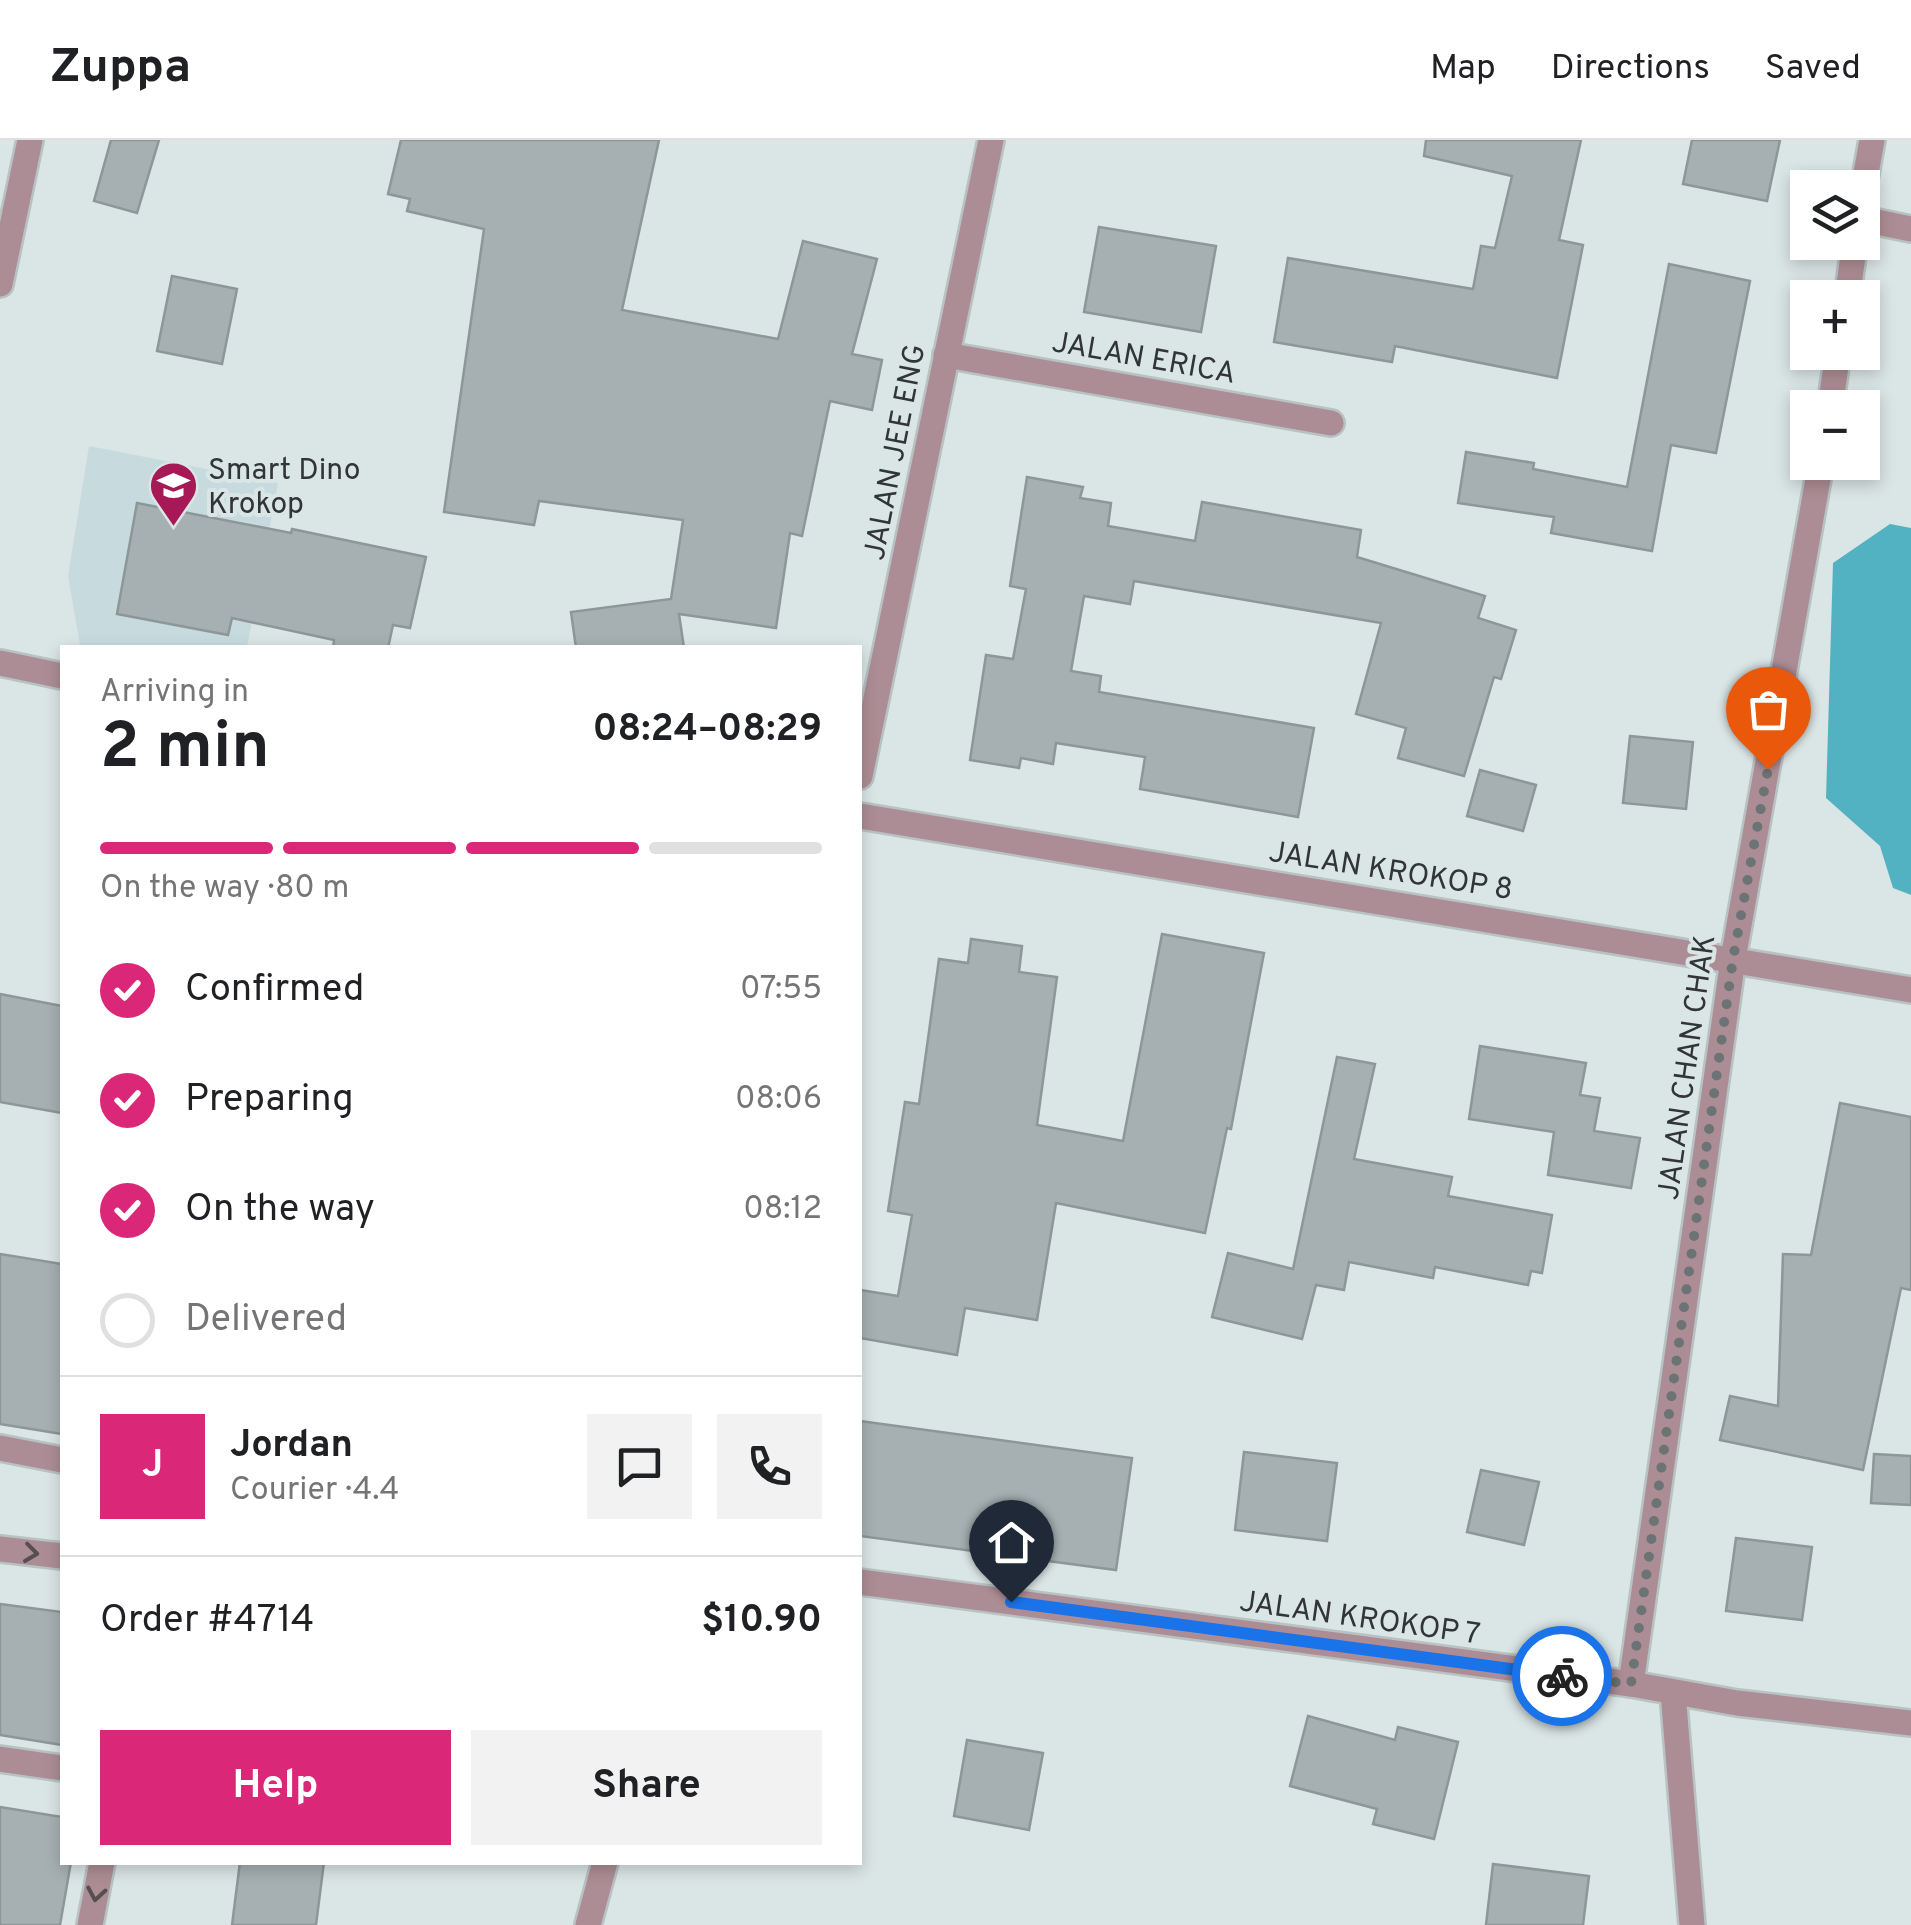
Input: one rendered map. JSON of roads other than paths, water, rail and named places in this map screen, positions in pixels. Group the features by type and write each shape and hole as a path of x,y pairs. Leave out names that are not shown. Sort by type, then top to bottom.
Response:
{"street":[{"path":"0,284 30,140"},
{"name":"JALAN JEE ENG","path":"862,766 991,140"},
{"path":"1867,170 1872,140"},
{"path":"1880,223 1911,229"},
{"name":"JALAN ERICA","path":"946,355 1331,423"},
{"name":"JALAN CHAN CHAK","path":"1631,1684 1733,959 1818,480"},
{"path":"0,663 60,676"},
{"name":"JALAN KROKOP 8","path":"862,816 1911,990"},
{"path":"0,1448 60,1460"},
{"path":"0,1548 60,1556"},
{"name":"JALAN KROKOP 7","path":"862,1582 1631,1684 1737,1704 1911,1724"},
{"path":"1673,1692 1692,1925"},
{"path":"0,1759 60,1768"},
{"path":"90,1925 101,1865"},
{"path":"588,1925 603,1865"}],"place":[{"name":"Smart Dino Krokop","path":"173,528"}]}
